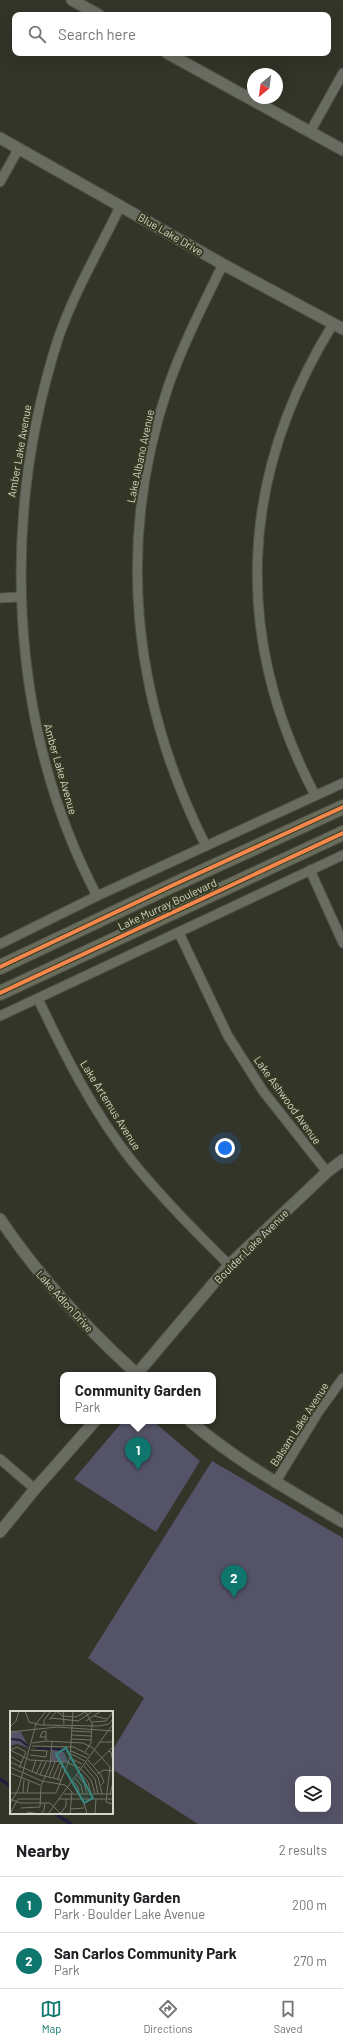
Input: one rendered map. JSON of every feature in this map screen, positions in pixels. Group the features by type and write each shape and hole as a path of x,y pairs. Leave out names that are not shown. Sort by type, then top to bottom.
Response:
{"main road":[{"name":"Lake Murray Boulevard","path":"0,967 170,886 343,807"},
{"name":"Lake Murray Boulevard","path":"0,993 343,833"}],"street":[{"path":"72,0 94,12"},
{"path":"173,56 343,150"},
{"path":"310,132 343,73"},
{"name":"Blue Lake Drive","path":"0,138 223,264 343,329"},
{"path":"0,182 19,148"},
{"name":"Amber Lake Avenue","path":"97,896 62,818 42,755 27,684 19,598 18,560 23,495 33,430 51,361 71,306 121,205"},
{"name":"Lake Albano Avenue","path":"206,846 173,772 153,709 141,637 137,563 141,502 152,442 160,412 180,355 223,264"},
{"path":"315,795 292,747 272,689 259,616 257,563 262,506 274,451 293,398 304,373 333,324"},
{"path":"0,598 19,598"},
{"path":"0,944 97,896 343,783"},
{"path":"0,1016 343,855"},
{"path":"310,870 343,943"},
{"name":"Lake Ashwood Avenue","path":"179,933 228,1036 263,1090 327,1172"},
{"name":"Lake Artemus Avenue","path":"38,999 64,1052 99,1112 132,1161 199,1236 229,1265"},
{"name":"Boulder Lake Avenue","path":"140,1372 229,1265 327,1172 343,1160"},
{"name":"Lake Adlon Drive","path":"0,1219 30,1260 68,1306 106,1346 134,1372"},
{"name":"Balsam Lake Avenue","path":"276,1482 319,1411 343,1378"},
{"path":"0,1532 34,1489 92,1424"},
{"path":"194,1424 238,1458 343,1522"},
{"path":"0,1460 34,1489"}],"shaded area":[{"path":"120,1424 157,1424 200,1461 156,1532 74,1479"},
{"path":"212,1461 343,1538 343,1824 198,1824 113,1770 113,1749 144,1698 88,1658"}],"waterway":[{"path":"0,1779 10,1785"},
{"path":"56,1814 71,1824"}],"cycle path":[{"path":"0,967 343,807"},
{"path":"0,993 343,833"}],"place":[{"name":"Community Garden","path":"138,1470"},
{"name":"San Carlos Community Park","path":"234,1598"}]}
